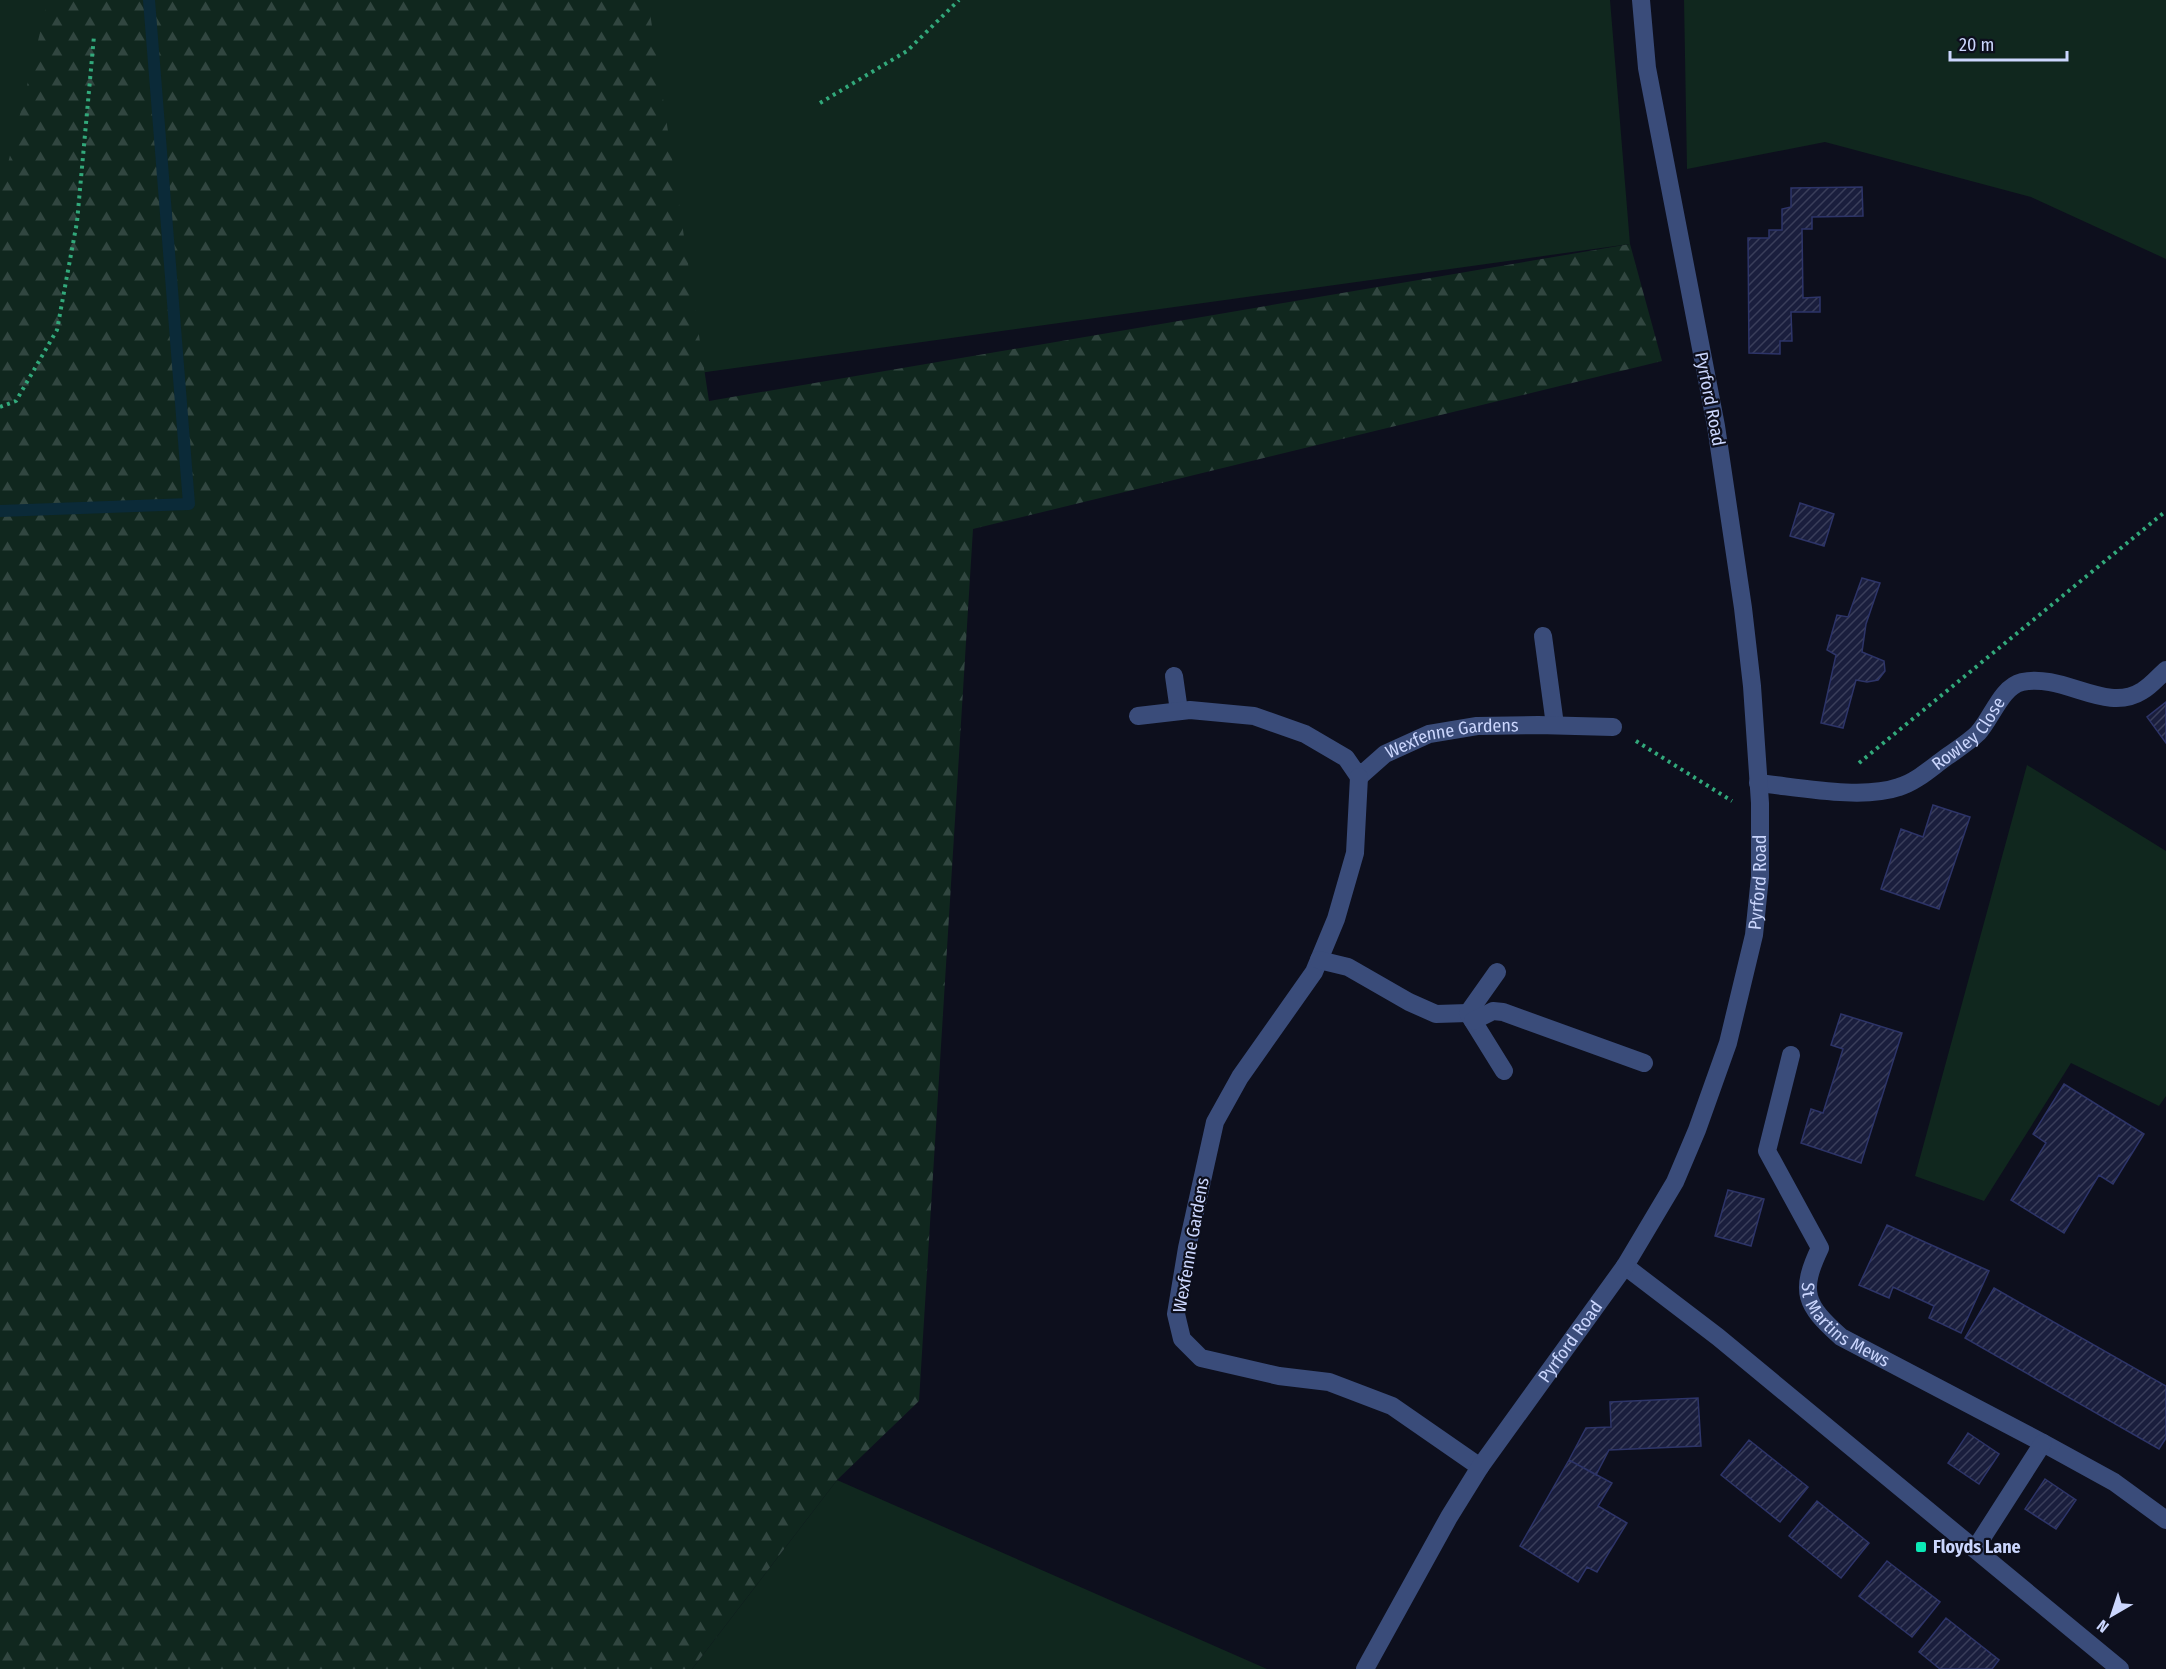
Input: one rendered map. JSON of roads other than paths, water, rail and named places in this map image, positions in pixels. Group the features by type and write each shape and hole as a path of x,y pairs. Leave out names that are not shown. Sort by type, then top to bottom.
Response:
{"street":[{"name":"Pyrford Road","path":"1365,1669 1480,1467 1625,1266 1675,1182 1697,1130 1728,1043 1754,935 1760,877 1760,803 1752,686 1743,608 1718,437 1647,68 1641,0"},
{"path":"1543,636 1555,726"},
{"name":"Rowley Close","path":"1758,783 1871,792 1900,787 1922,775 1978,733 2007,692 2019,682 2041,680 2061,683 2094,695 2109,698 2124,697 2141,692 2166,670"},
{"path":"1174,676 1179,711"},
{"path":"1138,716 1190,710 1254,716 1305,734 1346,758 1359,777"},
{"name":"Wexfenne Gardens","path":"1480,1467 1392,1406 1329,1382 1279,1376 1201,1358 1182,1339 1176,1314 1187,1248 1215,1122 1240,1077 1314,972 1336,919 1355,853 1359,777 1385,754 1429,734 1478,726 1612,727"},
{"path":"1319,960 1348,967 1409,1002 1436,1014 1471,1017 1493,1011 1503,1012 1644,1064"},
{"path":"1471,1017 1497,972"},
{"path":"1471,1017 1504,1071"},
{"name":"St Martins Mews","path":"1791,1055 1767,1151 1820,1248 1809,1272 1808,1284 1814,1310 1841,1337 2114,1482 2166,1520"},
{"path":"1625,1266 1718,1337 2120,1669"},
{"path":"1975,1548 2043,1443"}],"waterway":[{"path":"0,511 189,504 149,0"}],"place":[{"name":"Floyds Lane","path":"1921,1547"}]}
